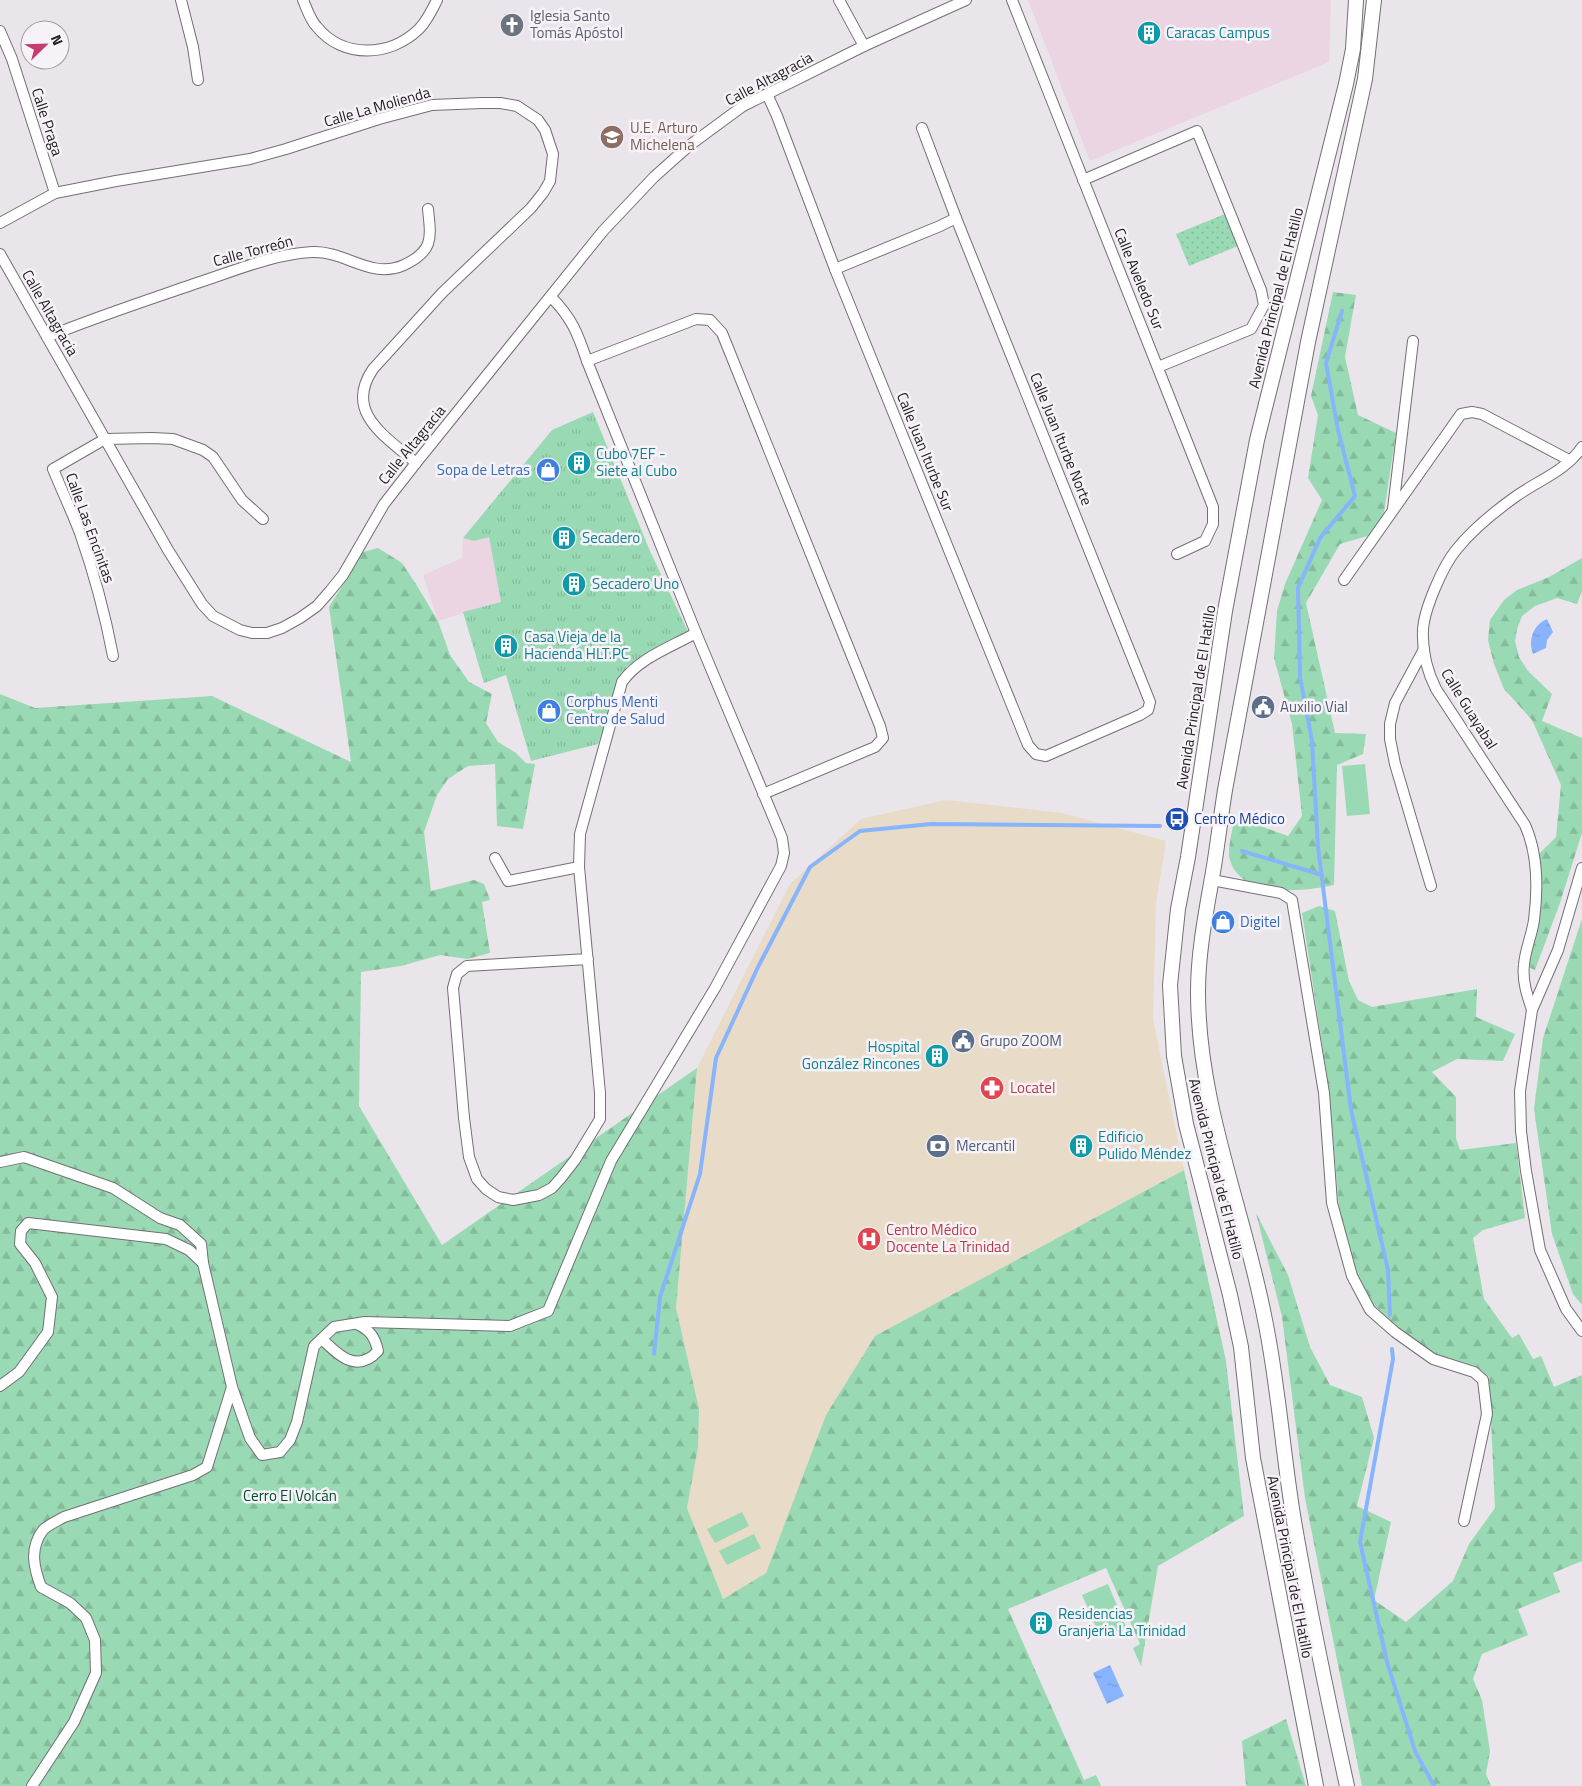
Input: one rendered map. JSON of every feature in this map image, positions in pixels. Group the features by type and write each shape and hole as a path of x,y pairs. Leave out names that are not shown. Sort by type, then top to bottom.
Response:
{"main road":[{"name":"Avenida Principal de El Hatillo","path":"1316,1786 1253,1458 1241,1346 1182,1105 1174,1056 1170,985 1178,909 1188,857 1225,611 1241,523 1257,440 1346,84 1353,48 1356,0"},
{"name":"Avenida Principal de El Hatillo","path":"1347,1786 1294,1526 1266,1322 1248,1243 1233,1192 1206,1081 1199,1025 1198,992 1199,956 1225,790 1308,342 1365,79 1374,0"}],"street":[{"path":"182,0 190,31 198,80"},
{"path":"303,0 316,27 324,35 345,48 367,52 390,46 411,35 427,19 436,0"},
{"path":"839,0 864,46"},
{"name":"Calle Altagracia","path":"0,254 168,550 202,604 214,616 240,630 252,633 267,633 282,628 317,606 343,575 384,504 603,231 654,177 690,145 743,106 864,46 966,0"},
{"name":"Calle Aveledo Sur","path":"1012,0 1213,507 1213,524 1205,541 1177,554"},
{"name":"Calle Praga","path":"0,31 12,59 55,193"},
{"name":"Calle Juan Iturbe Sur","path":"767,94 835,269 1028,745 1036,754 1046,756 1099,733"},
{"name":"Calle La Molienda","path":"0,223 55,193 250,159 432,105 500,103 517,106 528,112 538,120 545,130 553,154 550,180 543,193 531,208 442,293 373,369 365,381 362,394 363,407 369,420 416,464"},
{"name":"Calle Juan Iturbe Norte","path":"922,128 956,218 1150,702 1148,710 1099,733"},
{"path":"1083,180 1197,131 1262,290 1264,305 1251,329 1158,367"},
{"name":"Calle Torreón","path":"47,337 134,304 240,269 291,255 313,251 327,253 364,266 392,269 403,265 426,251 430,237 428,209"},
{"path":"835,269 956,218"},
{"path":"0,1162 24,1157 113,1188 160,1218 180,1225 201,1244 203,1264 232,1388 250,1438 262,1455 280,1452 290,1440 297,1422 314,1346 334,1327 365,1322 510,1326 548,1311 611,1161 715,988 781,866 784,853 782,838 696,634 576,330 563,309 551,297"},
{"path":"587,361 696,320 710,320 722,333 883,738 876,748 763,794"},
{"path":"1393,511 1413,341"},
{"path":"1344,580 1461,414 1472,412 1482,414 1569,460"},
{"path":"105,439 173,439 203,450 213,456 242,500 263,519"},
{"name":"Calle Las Encinitas","path":"105,439 53,470 79,533 94,576 106,620 113,656"},
{"name":"Calle Guayabal","path":"1532,1010 1525,989 1524,965 1534,920 1536,886 1532,840 1526,825 1436,689 1429,674 1424,648 1423,629 1437,581 1455,550 1516,496 1550,476 1582,448"},
{"path":"588,959 468,966 457,974 453,988 454,1014 469,1157 477,1179 486,1189 498,1197 513,1200 527,1198 539,1195 552,1188 575,1160 600,1119 600,1093 588,959 579,867 580,834 584,813 622,682 630,672 642,663 696,634"},
{"path":"1424,648 1395,703 1390,724 1390,740 1395,764 1431,886"},
{"path":"495,858 508,881 579,867"},
{"path":"1582,868 1558,950 1532,1010 1520,1090 1521,1131 1540,1250 1566,1309 1582,1331"},
{"path":"1211,882 1292,900 1324,1093 1332,1203 1352,1276 1370,1310 1395,1332 1432,1359 1474,1372 1483,1380 1487,1414 1464,1521"},
{"path":"0,1386 19,1372 48,1332 52,1297 35,1263 20,1244 21,1231 28,1223 166,1239 189,1250 203,1264"},
{"path":"322,1339 338,1355 348,1361 361,1361 372,1358 378,1351 376,1340 368,1330 356,1324"},
{"path":"32,1786 74,1722 96,1672 95,1640 86,1618 70,1603 41,1587 34,1567 35,1545 44,1529 64,1517 193,1475 208,1467 232,1388"}],"shaded area":[{"path":"1028,0 1331,0 1329,62 1090,161"},
{"path":"489,537 501,602 438,621 423,575 462,558 463,538 474,541"},
{"name":"Centro Médico Docente La Trinidad","path":"946,800 1062,813 1166,841 1156,903 1153,1019 1184,1170 875,1336 826,1415 766,1573 723,1599 687,1508 698,1447 676,1308 697,1068 790,884 861,819"}],"green space":[{"path":"1225,214 1238,246 1189,266 1176,234"},
{"path":"1333,292 1356,295 1345,357 1358,415 1396,433 1381,532 1340,544 1306,603 1335,733 1366,734 1363,754 1337,765 1334,885 1306,889 1273,889 1258,886 1244,880 1235,870 1229,856 1229,848 1235,817 1288,836 1302,816 1292,724 1274,658 1277,611 1285,584 1322,500 1308,478 1318,415 1311,396"},
{"path":"593,412 650,551 689,634 627,666 598,744 531,761 506,675 484,683 463,612 501,602 489,537 474,541 463,538 552,430"},
{"name":"Cerro El Volcán","path":"378,548 402,563 438,621 450,655 469,682 492,694 486,723 498,742 516,753 526,763 535,764 523,829 497,826 495,764 468,766 448,779 437,795 424,832 431,891 474,880 484,884 490,900 482,902 490,953 467,959 440,955 401,966 361,972 359,1106 442,1245 697,1068 676,1308 699,1409 698,1447 687,1508 723,1599 766,1573 826,1415 875,1336 1184,1170 1226,1361 1244,1516 1158,1566 1141,1666 1133,1648 1140,1644 1106,1568 1008,1609 1084,1780 1096,1775 1101,1786 0,1786 0,694 35,708 212,696 351,762 329,607 363,552"},
{"path":"1582,558 1582,591 1577,604 1557,598 1535,606 1522,616 1515,641 1519,657 1528,671 1552,694 1542,721 1582,738 1582,833 1560,903 1535,970 1524,965 1534,920 1535,858 1556,837 1561,785 1532,720 1504,689 1494,664 1488,640 1490,620 1504,600 1517,590 1549,577"},
{"path":"1365,764 1370,814 1347,816 1342,766"},
{"path":"1319,906 1335,911 1349,981 1358,1000 1372,1007 1477,989 1476,1017 1515,1034 1503,1061 1457,1059 1432,1072 1456,1097 1456,1138 1460,1150 1516,1143 1525,1218 1483,1230 1473,1238 1484,1299 1512,1338 1519,1334 1533,1359 1541,1356 1554,1387 1582,1375 1582,1561 1553,1573 1560,1592 1518,1609 1528,1635 1482,1654 1473,1679 1482,1700 1490,1751 1486,1774 1491,1786 1362,1786 1305,1498 1282,1317 1256,1213 1288,1275 1310,1347 1330,1385 1362,1397 1374,1438 1357,1506 1391,1522 1374,1600 1406,1622 1453,1581 1469,1544 1495,1508 1489,1377 1476,1366 1435,1354 1397,1327 1373,1304 1354,1270 1339,1209 1329,1090 1302,913"},
{"path":"1582,919 1582,1305 1573,1294 1552,1234 1534,1109 1543,1038"},
{"path":"742,1512 749,1526 715,1543 707,1529"},
{"path":"754,1534 761,1548 727,1565 719,1551"},
{"path":"1108,1584 1126,1627 1101,1638 1082,1595"},
{"path":"1286,1719 1306,1786 1246,1786 1242,1741"}],"water":[{"path":"1547,619 1553,632 1547,640 1546,648 1533,654 1531,643 1535,629"},
{"path":"1110,1665 1124,1696 1107,1704 1093,1673"}],"waterway":[{"path":"1342,311 1326,363 1338,430 1355,496 1320,538 1298,588 1300,677 1312,741 1318,847 1351,1110 1388,1270 1390,1315"},
{"path":"654,1354 660,1297 700,1174 716,1058 758,967 810,867 860,831 931,824 1160,826"},
{"path":"1242,851 1322,875"},
{"path":"1392,1349 1393,1359 1360,1542 1387,1662 1415,1751 1434,1786"}],"place":[{"name":"Iglesia Santo Tomás Apóstol","path":"512,25"},
{"name":"Caracas Campus","path":"1149,33"},
{"name":"U.E. Arturo Michelena","path":"612,137"},
{"name":"Cubo 7EF - Siete al Cubo","path":"579,463"},
{"name":"Sopa de Letras","path":"548,470"},
{"name":"Secadero","path":"564,538"},
{"name":"Secadero Uno","path":"574,584"},
{"name":"Casa Vieja de la Hacienda HLT.PC","path":"506,646"},
{"name":"Auxilio Vial","path":"1263,707"},
{"name":"Corphus Menti Centro de Salud","path":"549,711"},
{"name":"Centro Médico","path":"1177,819"},
{"name":"Digitel","path":"1223,922"},
{"name":"Grupo ZOOM","path":"963,1041"},
{"name":"Hospital González Rincones","path":"937,1056"},
{"name":"Locatel","path":"992,1088"},
{"name":"Mercantil","path":"938,1146"},
{"name":"Edificio Pulido Méndez","path":"1081,1146"},
{"name":"Centro Médico Docente La Trinidad","path":"869,1239"},
{"name":"Residencias Granjeria La Trinidad","path":"1041,1623"}]}
